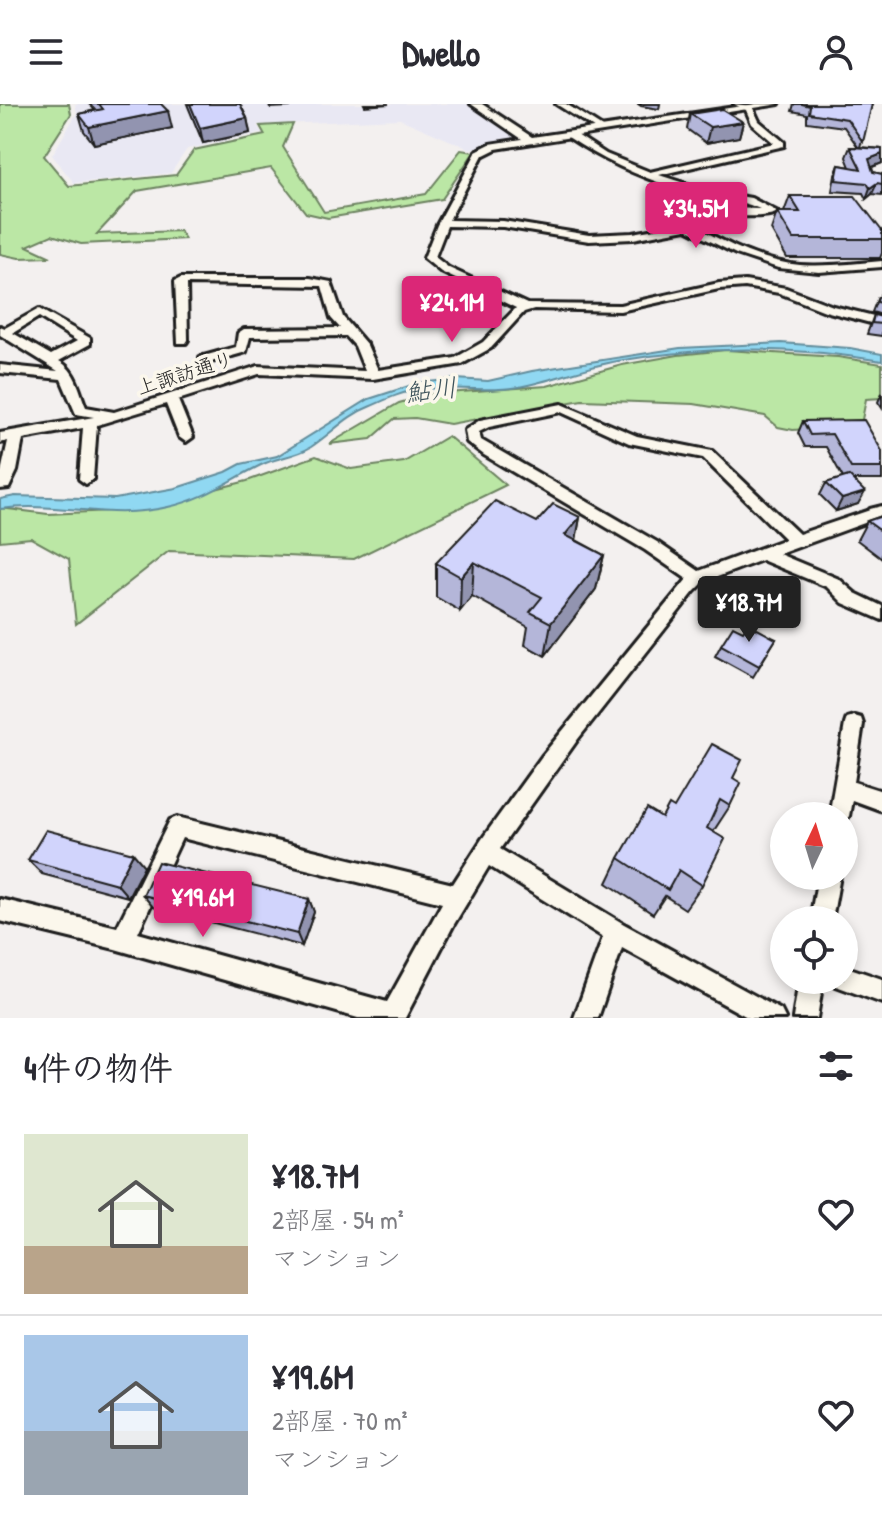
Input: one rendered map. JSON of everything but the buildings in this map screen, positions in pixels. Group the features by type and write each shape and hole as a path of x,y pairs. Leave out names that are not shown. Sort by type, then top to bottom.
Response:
{"street":[{"path":"476,104 530,140"},
{"path":"560,104 603,130"},
{"path":"652,174 781,144 755,122 749,108 738,104"},
{"path":"774,104 493,146 480,153 431,244 429,258 445,270 526,308 620,308 710,287 748,270 882,264"},
{"path":"571,135 603,156 688,189 748,200 773,212 739,213 703,208 671,210 667,214 727,248 748,270 782,290 829,309 882,322"},
{"path":"445,223 503,224 589,238 633,236 687,226"},
{"path":"182,340 181,281 310,281 327,284 337,318 361,345 373,375"},
{"name":"上諏訪通り","path":"8,437 117,416 258,370 373,375 468,357 487,345 512,316 526,308"},
{"path":"3,331 39,312 86,341 53,359"},
{"path":"3,331 53,359 68,376 81,411 117,416"},
{"path":"204,360 242,349 244,333 350,332"},
{"path":"0,369 68,376"},
{"path":"171,399 186,437"},
{"path":"698,578 651,546 489,452 474,442 472,430 485,423 562,408 634,440 707,454 795,540"},
{"path":"86,479 90,422"},
{"path":"0,484 4,484 10,471 8,437"},
{"path":"0,910 123,940 392,1017 457,896 486,852 606,688 698,578 795,540 879,513"},
{"path":"762,553 833,583 849,598 882,613"},
{"path":"841,802 854,724"},
{"path":"843,788 882,801"},
{"path":"123,940 177,827 457,896"},
{"path":"486,852 616,932 773,1018"},
{"path":"586,1018 616,932"},
{"path":"858,983 882,991"},
{"path":"805,1018 809,994"}],"shaded area":[{"path":"75,104 469,104 521,139 470,149 400,119 257,125 262,133 187,149 171,173 74,183 52,155 77,113"}],"green space":[{"path":"0,104 69,104 71,114 44,156 69,186 176,175 194,150 265,135 260,126 293,124 283,147 324,212 426,194 461,150 474,152 442,199 328,218 306,213 271,168 137,191 97,234 180,231 185,239 81,244 52,235 27,246 51,257 19,258 0,254"},
{"path":"726,350 838,357 882,364 882,398 866,399 861,425 793,430 778,427 765,416 694,404 582,400 450,424 415,418 394,419 371,439 329,444 399,403 431,394 547,386 622,365"},
{"path":"448,436 506,485 354,559 169,551 76,624 69,559 31,538 0,541 0,508 48,514 132,510 247,481 316,456 351,469 404,462"}],"water":[{"path":"781,343 850,348 882,354 882,361 783,350 684,352 618,361 507,389 415,390 362,410 305,450 267,462 182,503 125,512 42,507 0,509 0,499 15,496 115,499 176,488 241,464 277,456 369,399 418,383 456,379 488,381 532,371 680,348"}],"water label":[{"name":"鮎川","path":"431,390"}]}
